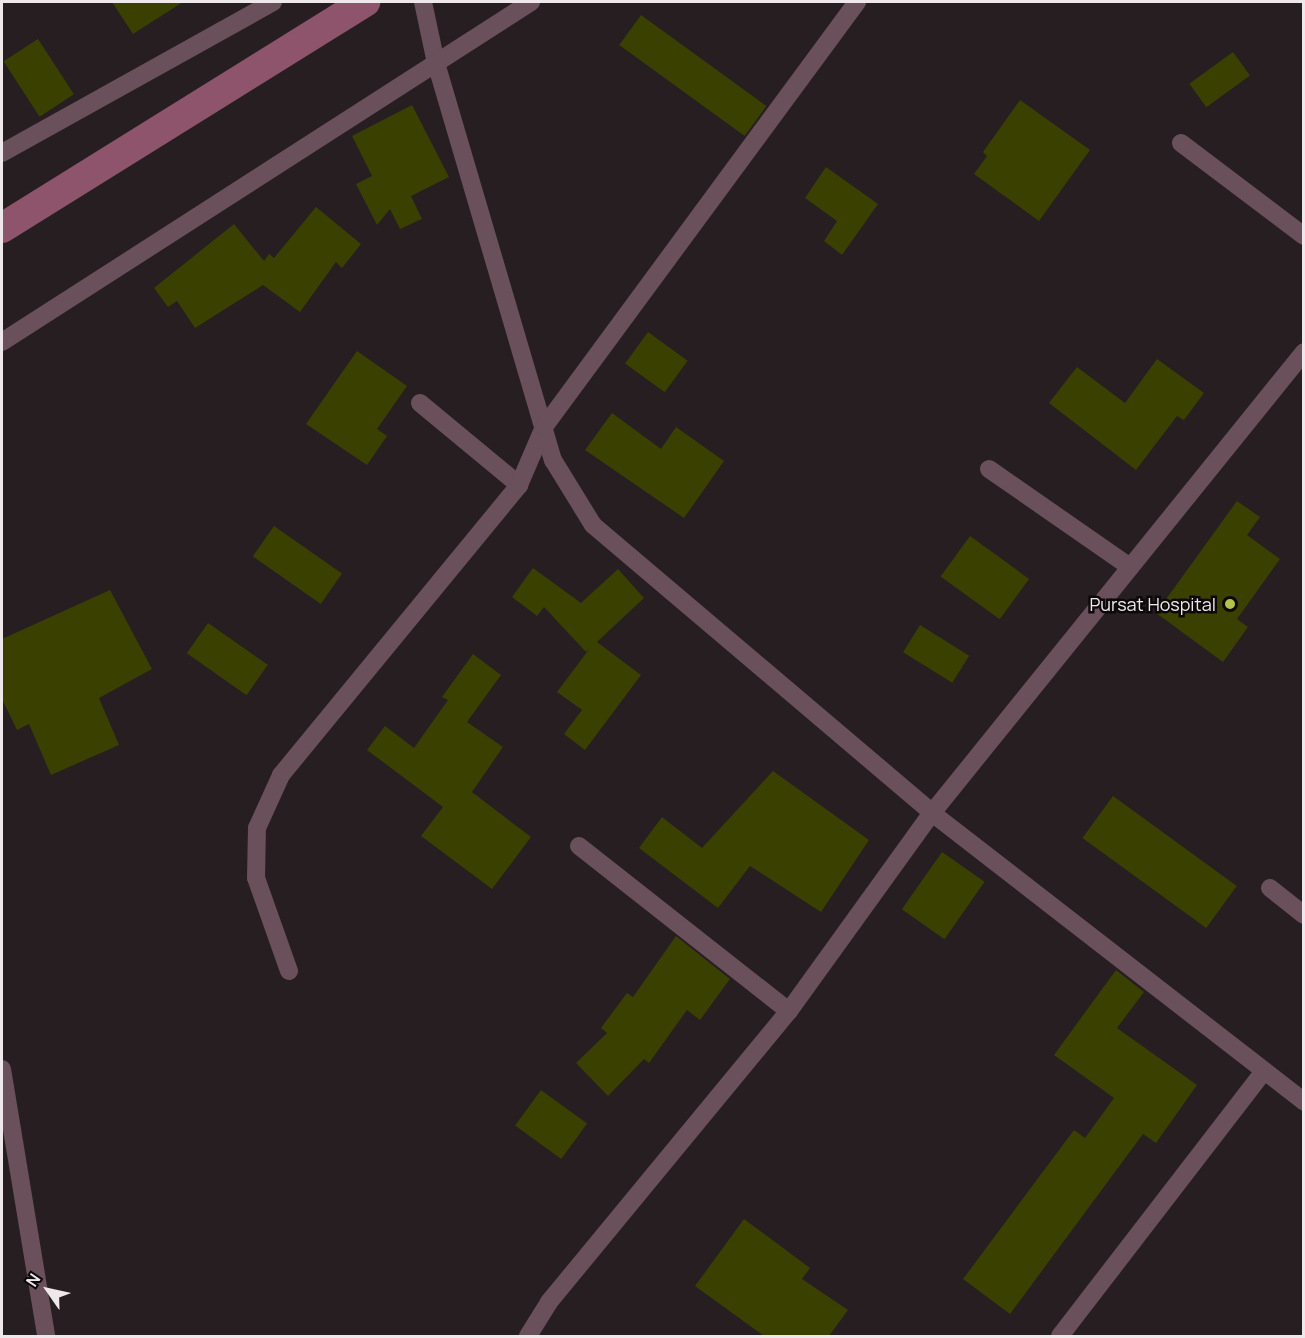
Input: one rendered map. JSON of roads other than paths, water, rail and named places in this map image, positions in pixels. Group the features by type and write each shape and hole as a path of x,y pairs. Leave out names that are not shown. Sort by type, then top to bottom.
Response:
{"street":[{"path":"2,153 273,2"},
{"path":"423,2 436,63 553,460 593,525 932,813 1304,1102"},
{"path":"2,342 531,2"},
{"path":"289,970 256,878 256,828 280,775 519,485 544,427 857,2"},
{"path":"1181,143 1304,236"},
{"path":"528,1336 549,1302 789,1011 932,813 1304,352"},
{"path":"420,403 449,422 519,485"},
{"path":"989,469 1130,567"},
{"path":"579,846 789,1011"},
{"path":"1270,888 1304,915"},
{"path":"2,1069 46,1336"},
{"path":"1060,1336 1264,1071"}],"waterway":[{"path":"2,228 365,2"}],"place":[{"name":"Pursat Hospital","path":"1230,604"}]}
